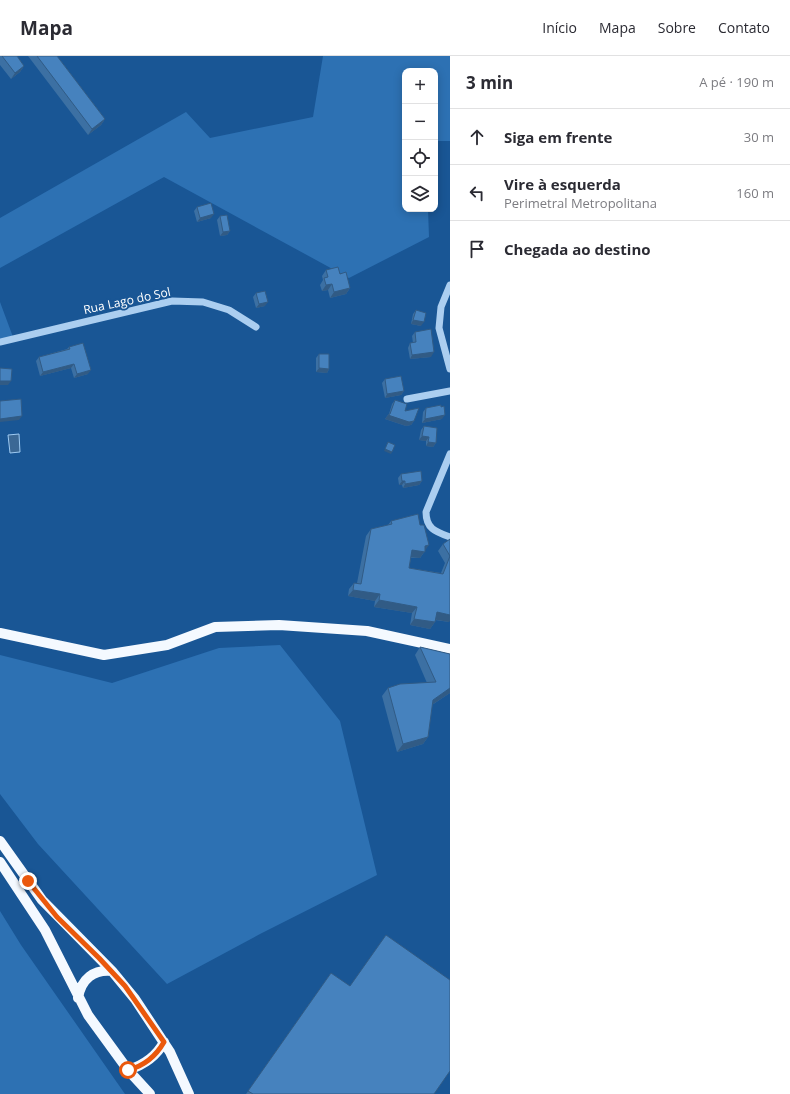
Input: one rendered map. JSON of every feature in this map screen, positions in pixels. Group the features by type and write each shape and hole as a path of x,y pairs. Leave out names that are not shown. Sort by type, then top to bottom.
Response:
{"main road":[{"path":"0,633 104,655 167,645 215,626 263,626 367,631 450,649"},
{"path":"0,841 42,900 112,971 135,999 164,1042 176,1063 189,1094"},
{"path":"0,862 45,930 78,998 99,1031 128,1070 150,1094"},
{"path":"78,998 80,987 91,975 101,971 112,971"},
{"path":"128,1070 140,1066 151,1059 164,1042"}],"street":[{"path":"450,285 441,307 439,328 450,369"},
{"name":"Rua Lago do Sol","path":"0,342 172,301 203,302 229,310 256,326"},
{"path":"407,399 450,391"},
{"path":"450,454 426,512 426,521 432,530 450,537"}],"shaded area":[{"path":"323,56 450,56 450,141 438,141 438,68 402,68 402,212 428,212 429,237 349,278 164,177 0,268 0,218 186,112 210,138 313,117"},
{"path":"0,302 13,337 0,339"},
{"path":"19,434 20,452 10,453 8,435"},
{"path":"280,645 340,721 377,875 260,934 167,984 38,844 0,794 0,655 112,683 219,648"},
{"path":"0,911 21,945 125,1094 0,1094"}],"building":[{"path":"2,56 17,56 24,66 15,73"},
{"path":"37,56 57,56 105,119 92,129"},
{"path":"211,203 214,214 200,218 197,207"},
{"path":"227,215 230,231 223,232 220,216"},
{"path":"338,267 340,274 346,272 350,288 334,292 332,284 326,285 324,278 328,277 326,270"},
{"path":"265,291 268,302 259,304 256,293"},
{"path":"416,310 426,313 424,322 413,320"},
{"path":"431,329 434,352 412,355 410,343 416,342 415,332"},
{"path":"83,343 91,370 77,374 74,364 43,372 39,357 70,349 69,347"},
{"path":"319,354 329,354 329,369 319,368"},
{"path":"0,368 12,369 11,381 0,381"},
{"path":"401,376 404,391 387,394 385,379"},
{"path":"21,399 22,416 0,419 0,401"},
{"path":"395,400 407,404 405,411 419,408 414,421 409,422 388,415 390,414"},
{"path":"441,405 441,407 444,406 445,415 425,419 426,408"},
{"path":"424,426 437,428 436,443 428,442 429,437 422,436"},
{"path":"388,442 395,445 392,452 385,449"},
{"path":"421,471 422,481 405,484 405,481 402,481 401,474"},
{"path":"418,514 420,525 424,525 429,545 425,546 425,552 412,550 409,568 443,574 450,556 450,615 437,612 435,622 414,619 417,607 379,600 380,594 353,590 354,583 361,584 371,529 392,524 391,521"},
{"path":"450,539 450,556 443,544"},
{"path":"420,647 450,654 450,688 433,700 428,737 403,744 388,688 400,684 436,682"},
{"path":"386,935 450,980 450,1071 434,1094 253,1094 248,1091 331,973 350,986"}],"route":[{"path":"28,881 57,917 112,971 125,986 164,1042 156,1054 146,1063 128,1070"}]}
